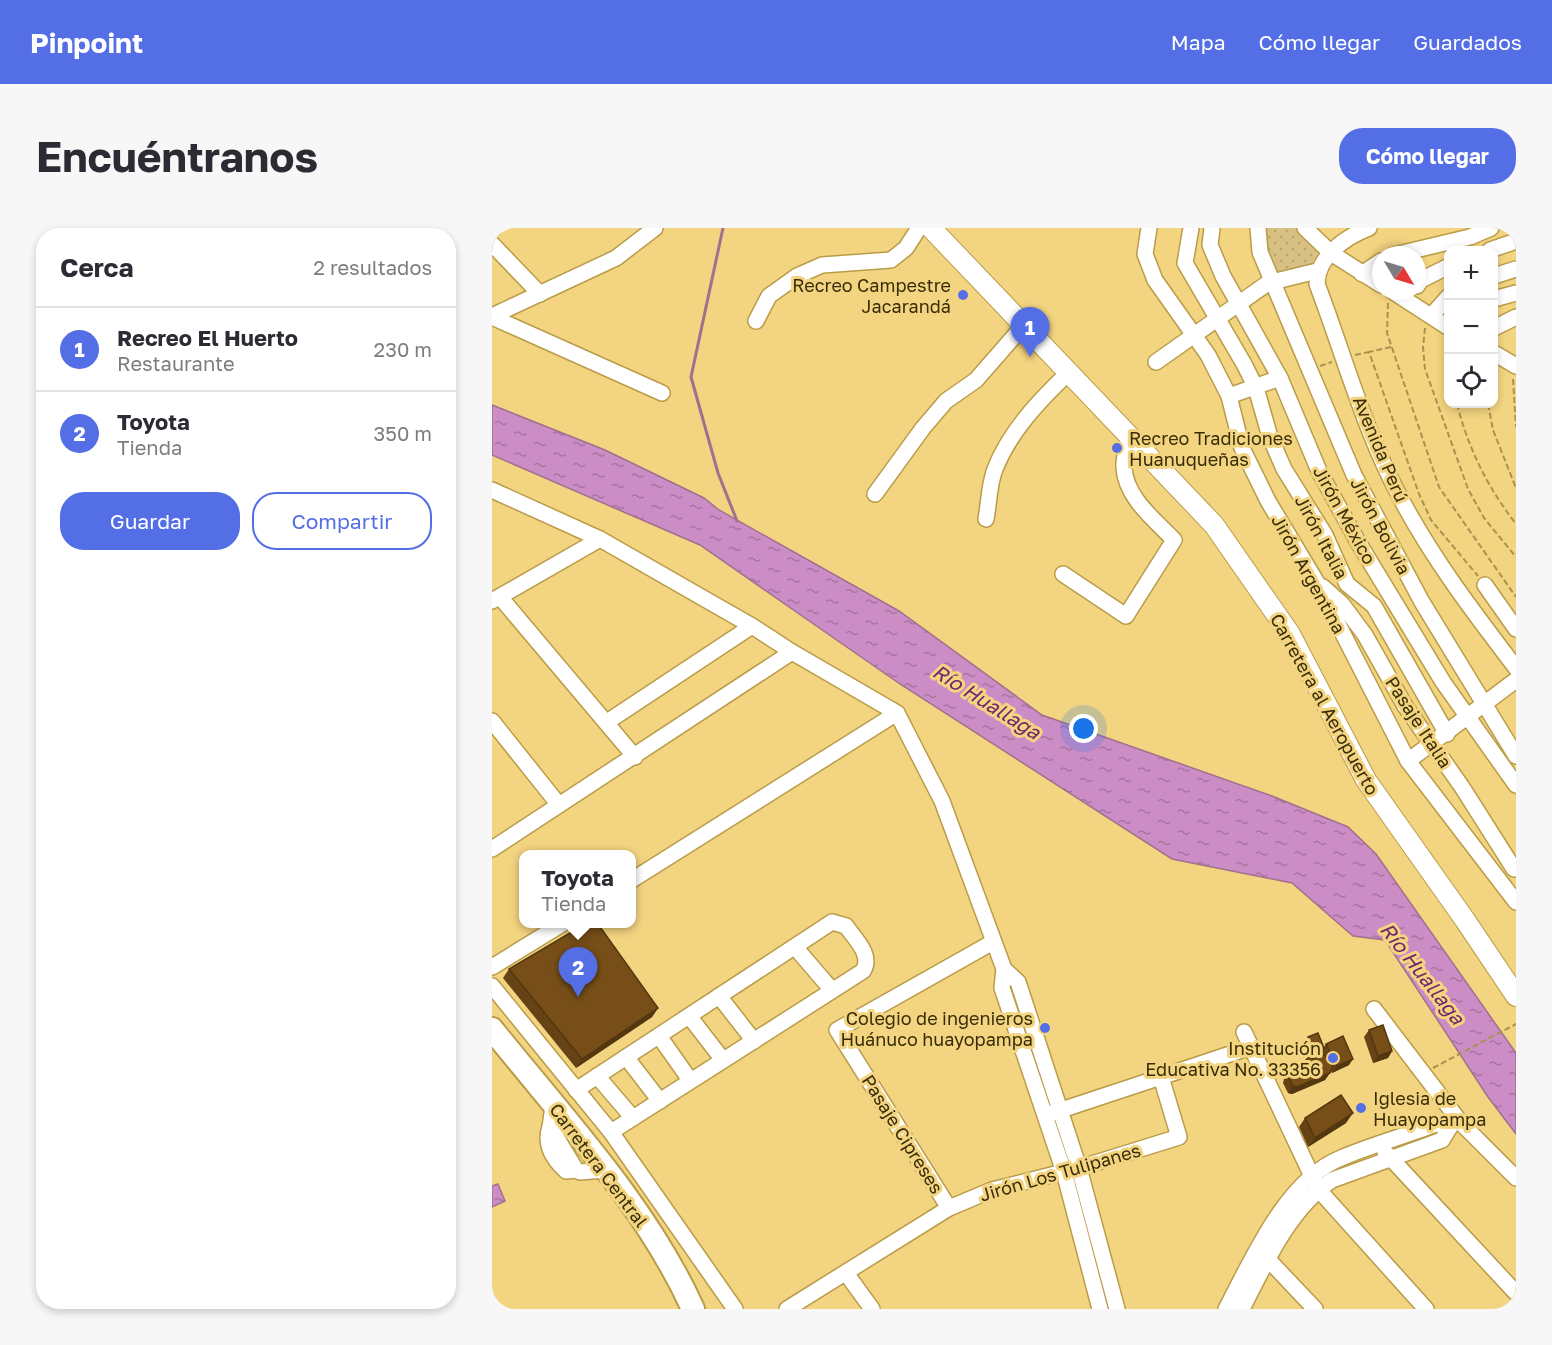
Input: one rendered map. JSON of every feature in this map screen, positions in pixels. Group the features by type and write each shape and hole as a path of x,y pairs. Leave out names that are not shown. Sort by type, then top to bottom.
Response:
{"highway":[{"name":"Carretera Central","path":"492,1029 552,1116 604,1170 663,1251 693,1309"}],"main road":[{"name":"Carretera al Aeropuerto","path":"931,228 1214,525 1290,634 1366,780 1466,920 1516,996"}],"street":[{"path":"492,316 616,258 656,228"},
{"path":"756,321 769,296 797,276 822,265 891,260 906,248 919,228"},
{"name":"Jirón Argentina","path":"1149,228 1145,254 1155,280 1208,355 1229,396 1242,448 1268,501 1316,580 1408,761 1516,902"},
{"name":"Jirón Italia","path":"1191,228 1185,263 1256,388 1270,438 1280,459 1325,535 1343,577 1352,589 1374,606 1447,734"},
{"path":"1202,228 1210,245"},
{"name":"Jirón México","path":"1212,228 1210,245 1223,276 1280,378 1319,471 1358,542 1443,682 1516,785"},
{"name":"Jirón Bolivia","path":"1258,228 1260,252 1359,485 1422,602 1516,756"},
{"path":"1305,228 1331,253 1372,280"},
{"path":"1156,362 1274,282 1317,271 1344,240 1369,228"},
{"path":"1426,247 1470,237 1491,228"},
{"path":"1498,247 1516,241"},
{"path":"492,244 540,294"},
{"path":"1362,274 1372,267"},
{"path":"1426,278 1444,268"},
{"path":"1498,275 1516,269"},
{"name":"Avenida Perú","path":"1317,271 1317,284 1344,358 1379,453 1400,497 1430,549 1516,668"},
{"path":"1498,298 1516,293"},
{"path":"1415,300 1431,316 1444,325"},
{"path":"1431,316 1445,300"},
{"path":"492,316 662,393"},
{"path":"1498,326 1516,317"},
{"path":"875,494 923,428 946,401 976,380 1024,325"},
{"path":"1496,354 1514,365"},
{"path":"986,519 996,467 1026,416 1068,373"},
{"path":"1229,396 1280,378"},
{"path":"1063,574 1126,616 1174,540 1134,497 1126,479 1124,465 1130,435"},
{"path":"492,490 600,538 897,713 942,801 1004,969 1018,982 1053,1113 1064,1172 1100,1309"},
{"path":"600,538 496,599 607,722 635,757"},
{"name":"Pasaje Italia","path":"1316,580 1342,604 1365,635 1406,706 1462,787 1514,869"},
{"path":"1485,585 1516,629"},
{"path":"607,722 752,626"},
{"path":"492,848 635,757 792,652"},
{"path":"1408,761 1447,734 1516,680"},
{"path":"636,877 897,713"},
{"path":"492,720 559,805"},
{"path":"576,1090 832,922 846,926 867,956 867,964 863,971 831,989 611,1132"},
{"path":"492,967 555,928"},
{"name":"Pasaje Cipreses","path":"949,1208 837,1030 993,942"},
{"path":"795,947 831,989"},
{"path":"492,986 611,1132 735,1309"},
{"path":"719,996 754,1041"},
{"path":"1374,1009 1455,1125 1516,1178"},
{"path":"689,1016 723,1060"},
{"path":"1244,1032 1315,1183 1426,1309"},
{"path":"659,1036 690,1080"},
{"path":"1053,1113 1251,1047"},
{"path":"626,1057 660,1101"},
{"path":"597,1076 633,1118"},
{"name":"Jirón Los Tulipanes","path":"787,1309 949,1208 992,1190 1079,1168 1179,1137 1161,1077"},
{"path":"1053,1113 1079,1168 1117,1309"},
{"path":"552,1116 576,1170 580,1172 604,1170"},
{"path":"1242,1309 1263,1254 1294,1194 1315,1183 1340,1158 1384,1152 1436,1124 1455,1125"},
{"path":"1384,1152 1516,1293"},
{"path":"1226,1309 1263,1254"},
{"path":"1263,1254 1315,1309"},
{"path":"846,1273 872,1309"}],"path":[{"path":"1390,300 1386,333 1439,487 1516,597"},
{"path":"1431,316 1426,326 1423,347 1425,369 1443,421 1468,489 1484,518 1516,557"},
{"path":"1309,370 1344,358 1391,347"},
{"path":"1369,352 1419,494 1431,520 1485,585"},
{"path":"1514,365 1516,427"},
{"path":"1458,408 1463,428 1480,467 1496,498 1516,524"},
{"path":"1489,408 1493,430 1516,488"},
{"path":"1435,1066 1516,1024"}],"shaded area":[{"path":"1264,228 1296,228 1320,250 1310,266 1275,274 1263,249"}],"water":[{"name":"Río Huallaga","path":"492,405 605,450 704,498 719,510 899,611 1042,715 1272,796 1348,827 1376,854 1516,1053 1516,1134 1488,1097 1385,940 1353,936 1292,883 1172,859 900,684 700,545 492,455"},
{"path":"498,1184 505,1201 492,1207 492,1186"}],"building":[{"path":"578,928 601,928 658,1008 582,1059 509,969"},
{"path":"1383,1025 1392,1051 1378,1056 1369,1030"},
{"path":"1318,1033 1324,1048 1313,1052 1308,1037"},
{"path":"1343,1036 1353,1059 1337,1066 1326,1044"},
{"path":"1323,1055 1330,1059 1333,1066 1330,1073 1297,1087 1293,1086 1288,1076 1290,1068 1301,1065 1309,1057 1313,1059"},
{"path":"1341,1095 1353,1113 1315,1138 1305,1118"}],"waterway":[{"path":"723,228 691,377 718,473 737,521"}],"place":[{"name":"Recreo Campestre Jacarandá","path":"963,295"},
{"name":"Recreo El Huerto","path":"1030,357"},
{"name":"Recreo Tradiciones Huanuqueñas","path":"1117,448"},
{"name":"Toyota","path":"578,997"},
{"name":"Colegio de ingenieros Huánuco huayopampa","path":"1045,1028"},
{"name":"Institución Educativa No. 33356","path":"1333,1058"},
{"name":"Iglesia de Huayopampa","path":"1361,1108"}]}
